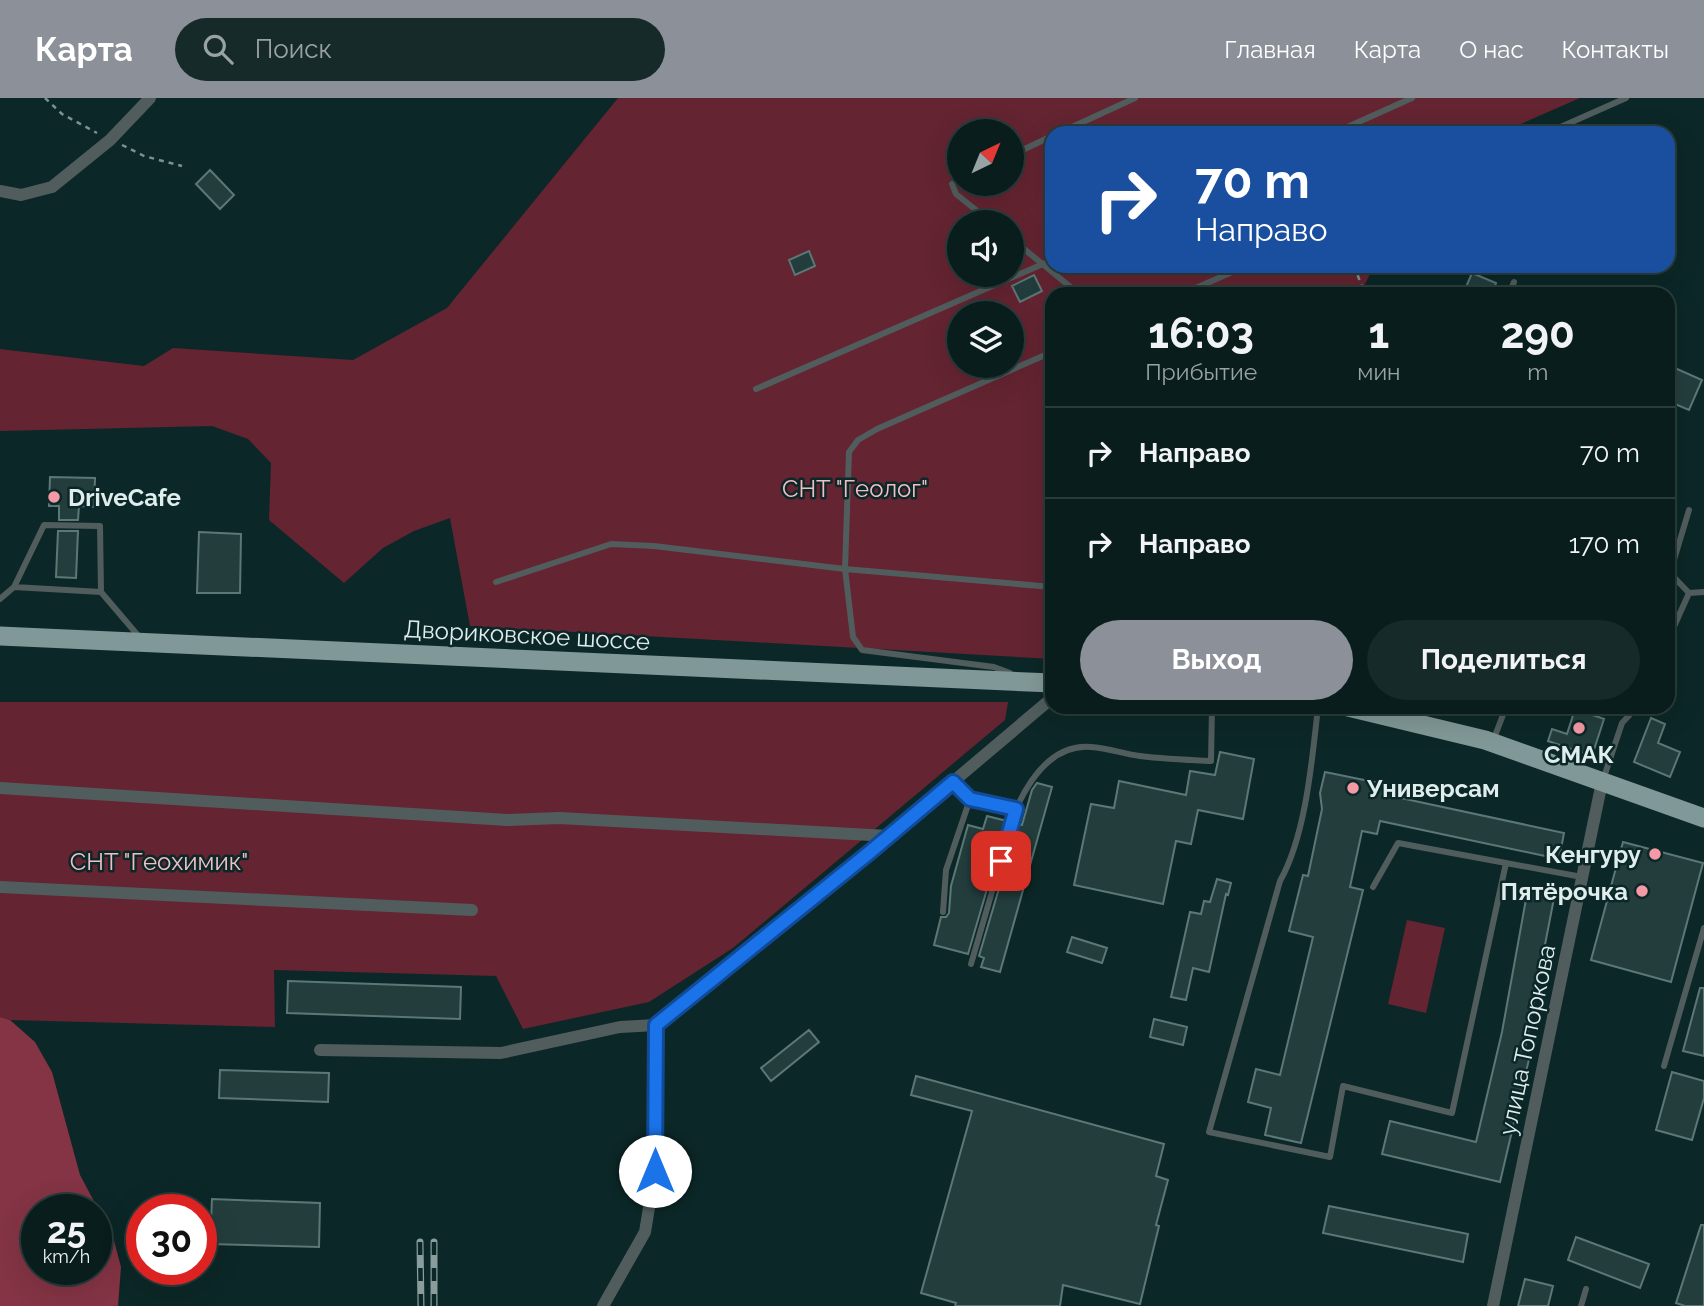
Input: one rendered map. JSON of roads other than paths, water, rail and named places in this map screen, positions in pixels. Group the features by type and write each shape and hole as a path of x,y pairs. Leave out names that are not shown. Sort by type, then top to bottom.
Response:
{"main road":[{"name":"Двориковское шоссе","path":"0,636 1045,683"},
{"path":"1379,714 1492,743 1704,818"}],"street":[{"path":"0,191 20,195 52,187 110,139 150,98"},
{"path":"320,1050 501,1053 620,1027 656,1025 889,836 1045,704"},
{"name":"улица Топоркова","path":"1493,1306 1602,782"},
{"path":"0,788 494,819 559,818 889,836"},
{"path":"0,887 472,910"},
{"path":"603,1306 645,1232 655,1171 656,1025"}],"lane":[{"path":"1074,126 1135,98"},
{"path":"1350,126 1412,98"},
{"path":"1563,126 1626,98"},
{"path":"1024,149 1045,139"},
{"path":"958,196 976,210"},
{"path":"757,389 1043,264 1024,249"},
{"path":"1054,273 1071,287"},
{"path":"1198,287 1230,273"},
{"path":"1512,287 1514,282"},
{"path":"1031,682 994,667 862,650 853,637 845,569 849,452 858,440 877,429 1045,355"},
{"path":"1675,556 1689,510"},
{"path":"0,599 14,587 44,524 100,526 100,592 144,643"},
{"path":"496,582 611,544 654,546 845,569 1045,586"},
{"path":"1675,578 1689,593"},
{"path":"14,587 100,592"},
{"path":"1689,593 1704,592"},
{"path":"1675,624 1689,593"},
{"path":"971,964 1016,809 1037,773 1063,752 1074,748 1090,747 1139,756 1211,761 1212,714"},
{"path":"1317,714 1311,774 1290,863 1280,881 1209,1132 1330,1157 1343,1086 1452,1113 1506,863"},
{"path":"1492,743 1503,714"},
{"path":"1602,782 1622,723 1630,714"},
{"path":"953,782 970,799 1016,809"},
{"path":"943,912 946,870 970,799"},
{"path":"1373,887 1398,843 1582,877"},
{"path":"1664,1066 1704,928"},
{"path":"1580,1306 1586,1289"}],"railway":[{"path":"420,1242 421,1306"},
{"path":"434,1242 434,1306"}],"place":[{"name":"DriveCafe","path":"54,497"},
{"name":"СМАК","path":"1579,728"},
{"name":"Универсам","path":"1353,788"},
{"name":"Кенгуру","path":"1655,854"},
{"name":"Пятёрочка","path":"1642,891"}],"park label":[{"name":"СНТ \"Геолог\"","path":"855,488"},
{"name":"СНТ \"Геохимик\"","path":"159,861"}]}
